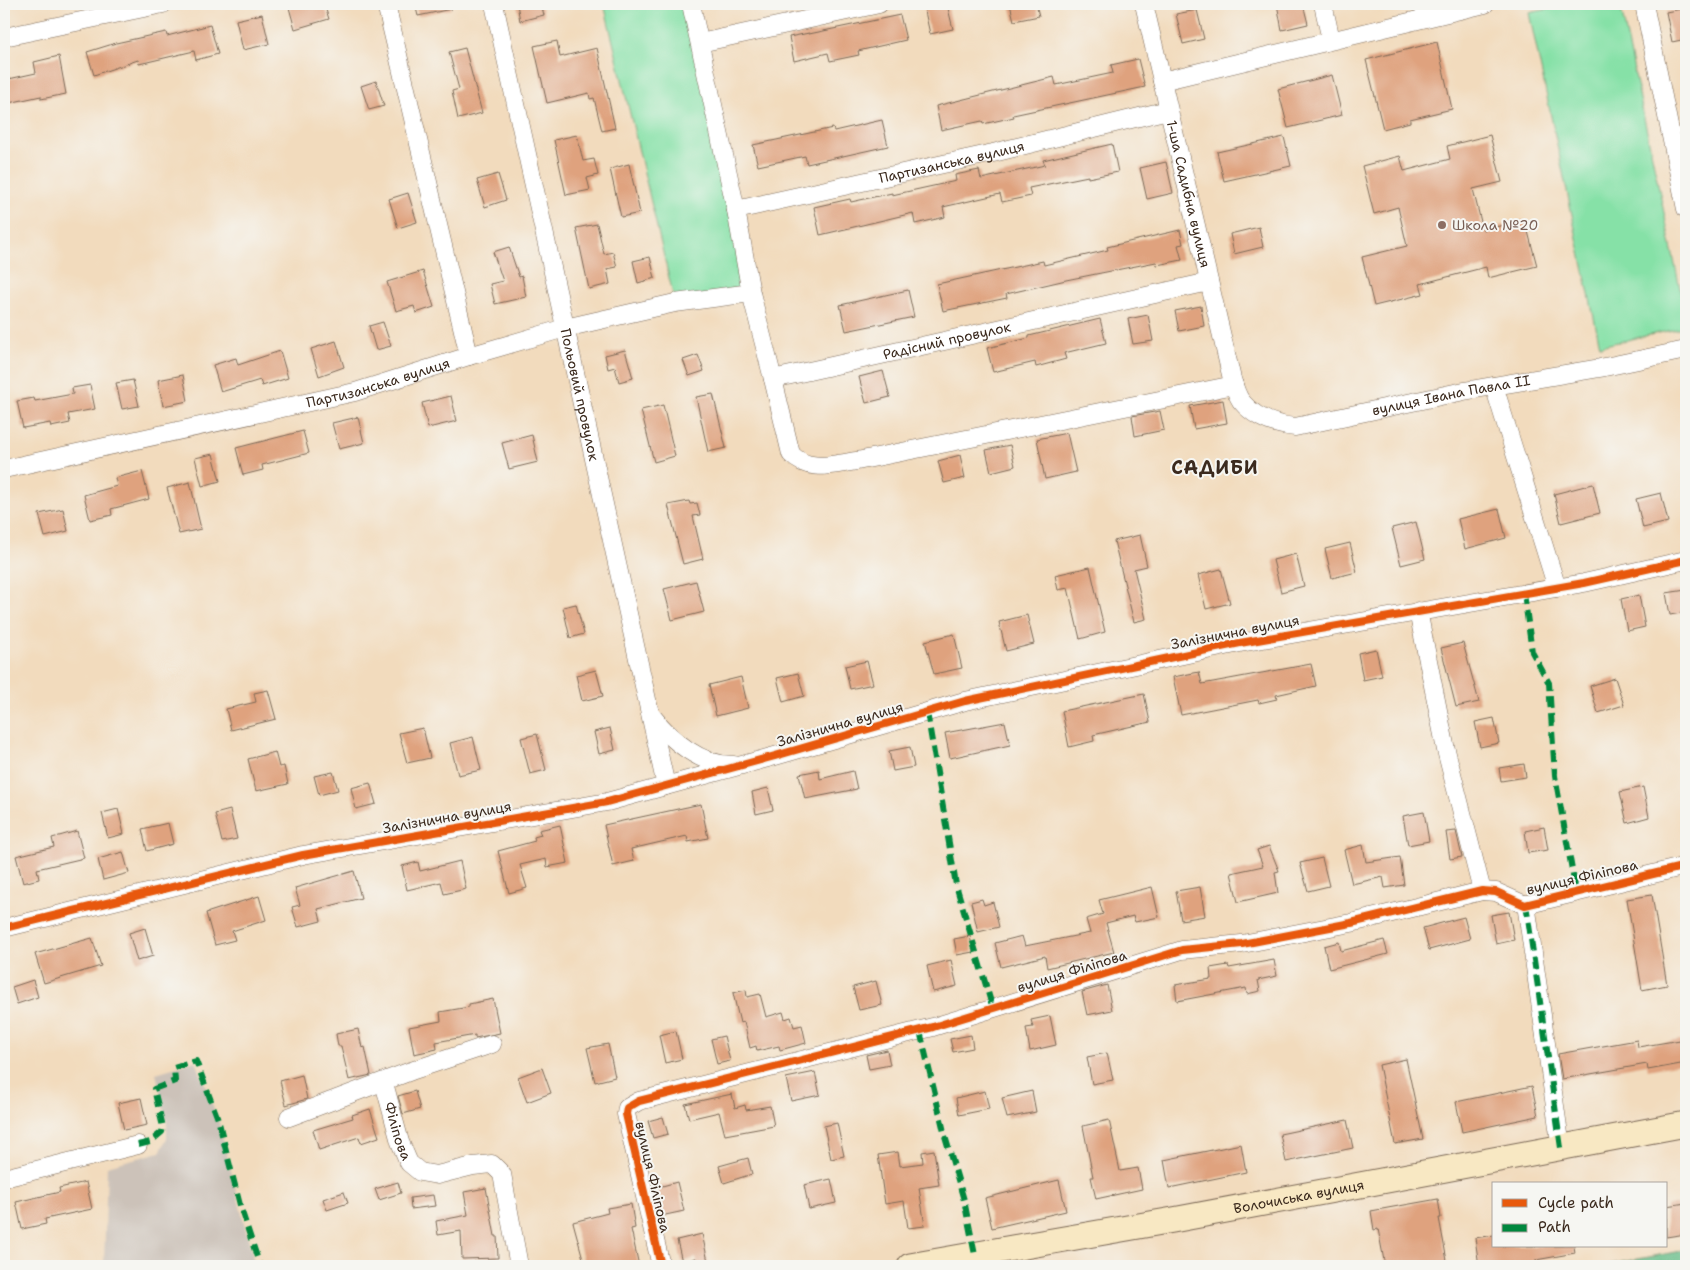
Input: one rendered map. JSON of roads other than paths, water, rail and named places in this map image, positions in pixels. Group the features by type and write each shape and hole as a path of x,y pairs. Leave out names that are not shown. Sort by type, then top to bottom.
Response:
{"main road":[{"name":"Волочиська вулиця","path":"910,1266 1183,1218 1686,1124"}],"street":[{"path":"4,37 162,4"},
{"path":"386,4 469,356"},
{"name":"Польовий провулок","path":"494,4 666,786"},
{"path":"691,4 736,210 751,293 791,454 798,461 812,466 857,461 1234,385"},
{"path":"700,43 879,4"},
{"name":"1-ша Садибна вулиця","path":"1144,4 1234,385"},
{"path":"1323,4 1330,40"},
{"path":"1162,81 1485,4"},
{"path":"1649,5 1682,171 1686,209"},
{"name":"Партизанська вулиця","path":"736,210 993,153 1168,110"},
{"name":"Радісний провулок","path":"773,380 1209,282"},
{"name":"Партизанська вулиця","path":"4,470 355,392 565,328 675,303 751,293"},
{"name":"вулиця Івана Павла II","path":"1234,385 1240,400 1253,412 1278,425 1295,426 1686,350"},
{"path":"1494,386 1557,588"},
{"name":"Залізнична вулиця","path":"4,928 303,855 607,802 965,701 1240,643 1557,588 1686,560"},
{"path":"1418,611 1446,750 1482,890"},
{"path":"650,713 665,733 704,758 721,765 746,764"},
{"name":"вулиця Філіпова","path":"661,1266 626,1114 627,1108 632,1104 648,1098 933,1027 1182,950 1242,944 1350,923 1482,890 1496,892 1526,904 1686,866"},
{"path":"1526,904 1561,1148"},
{"path":"289,1118 411,1071 492,1044"},
{"name":"Філіпова","path":"384,1083 400,1142 409,1164 420,1172 437,1176 473,1166 492,1164 502,1174 519,1266"},
{"path":"4,1178 138,1145"}],"place":[{"name":"Школа №20","path":"1442,225"}],"district":[{"name":"САДИБИ","path":"1215,467"}]}
